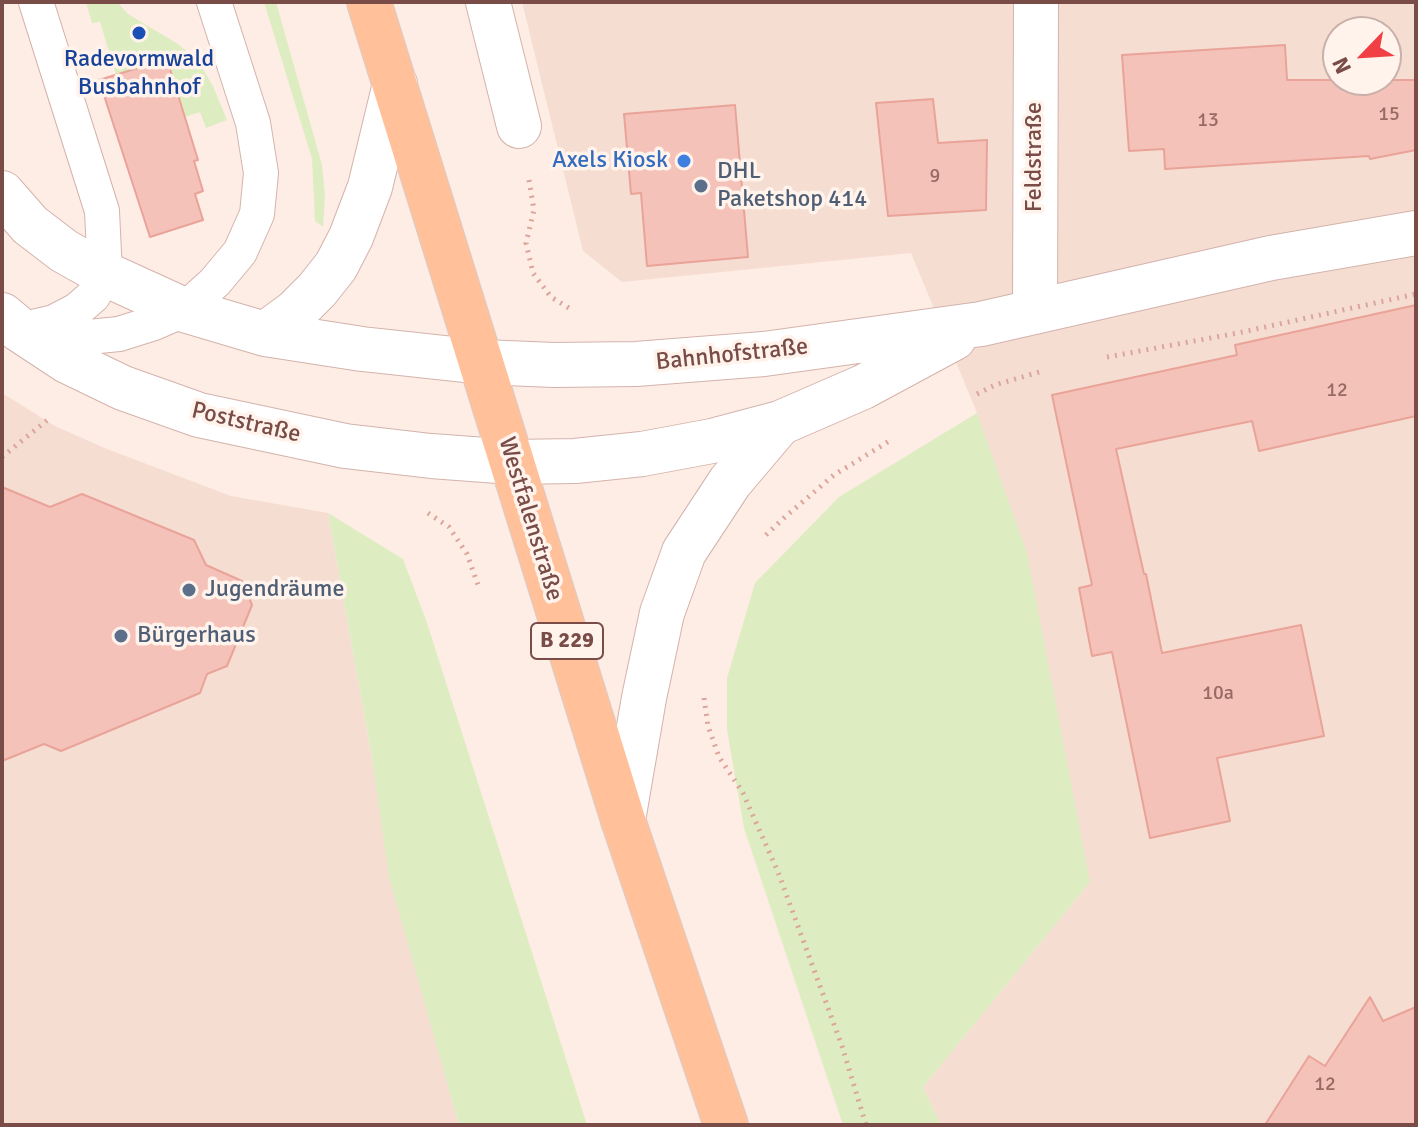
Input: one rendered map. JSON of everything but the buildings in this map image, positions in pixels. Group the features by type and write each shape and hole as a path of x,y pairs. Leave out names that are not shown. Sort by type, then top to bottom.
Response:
{"main road":[{"name":"Westfalenstraße","path":"369,2 623,820 726,1125"}],"street":[{"path":"488,2 519,126"},
{"name":"Feldstraße","path":"1035,312 1036,2"},
{"path":"265,334 295,312 336,266 370,187 395,84"},
{"path":"2,193 30,225 64,251 105,274 184,310 265,334 362,349 482,362"},
{"name":"Bahnhofstraße","path":"482,362 636,364 764,354 981,324 1271,258 1416,233"},
{"name":"Poststraße","path":"11,323 67,361 123,388 199,415 345,446 512,462"},
{"name":"Bahnhofstraße","path":"512,462 575,461 642,454 712,441 780,423 863,387 981,324"},
{"path":"623,820 662,613 684,552 730,482 780,423"}],"lane":[{"path":"11,323 54,322 77,310 93,296 105,274 102,211 36,2"},
{"path":"11,323 68,339 119,334 184,310 215,282 240,252 257,214 261,173 253,123 210,3"}],"path":[{"path":"519,126 534,210 526,243 533,273 551,297 571,309"},
{"path":"1099,358 1238,333 1416,294"},
{"path":"966,399 995,385 1053,368"},
{"path":"2,457 54,414"},
{"path":"765,536 834,475 901,434"},
{"path":"425,512 449,527 467,554 478,585"},
{"path":"702,686 708,726 719,757 743,793 778,872 842,1046 866,1125"}],"shaded area":[{"path":"522,2 1416,2 1416,1125 941,1125 923,1087 1090,882 977,413 911,253 622,282 583,251"},
{"path":"2,393 55,426 231,496 328,513 390,877 459,1125 2,1125"}],"green space":[{"path":"86,2 117,2 128,14 178,44 198,61 213,86 227,120 206,128 200,112 185,117 167,59 116,75 100,22 92,23"},
{"path":"264,2 276,2 322,165 325,195 323,227 315,221 312,159"},
{"path":"977,413 1027,553 1090,882 923,1087 941,1125 843,1125 744,828 727,730 727,678 755,583 839,497"},
{"path":"328,513 403,559 427,623 587,1125 459,1125 389,877 372,758"}],"place":[{"name":"Radevormwald Busbahnhof","path":"139,33"},
{"name":"Axels Kiosk","path":"684,161"},
{"name":"DHL Paketshop 414","path":"701,186"},
{"name":"Jugendräume","path":"189,590"},
{"name":"Bürgerhaus","path":"121,636"}]}
